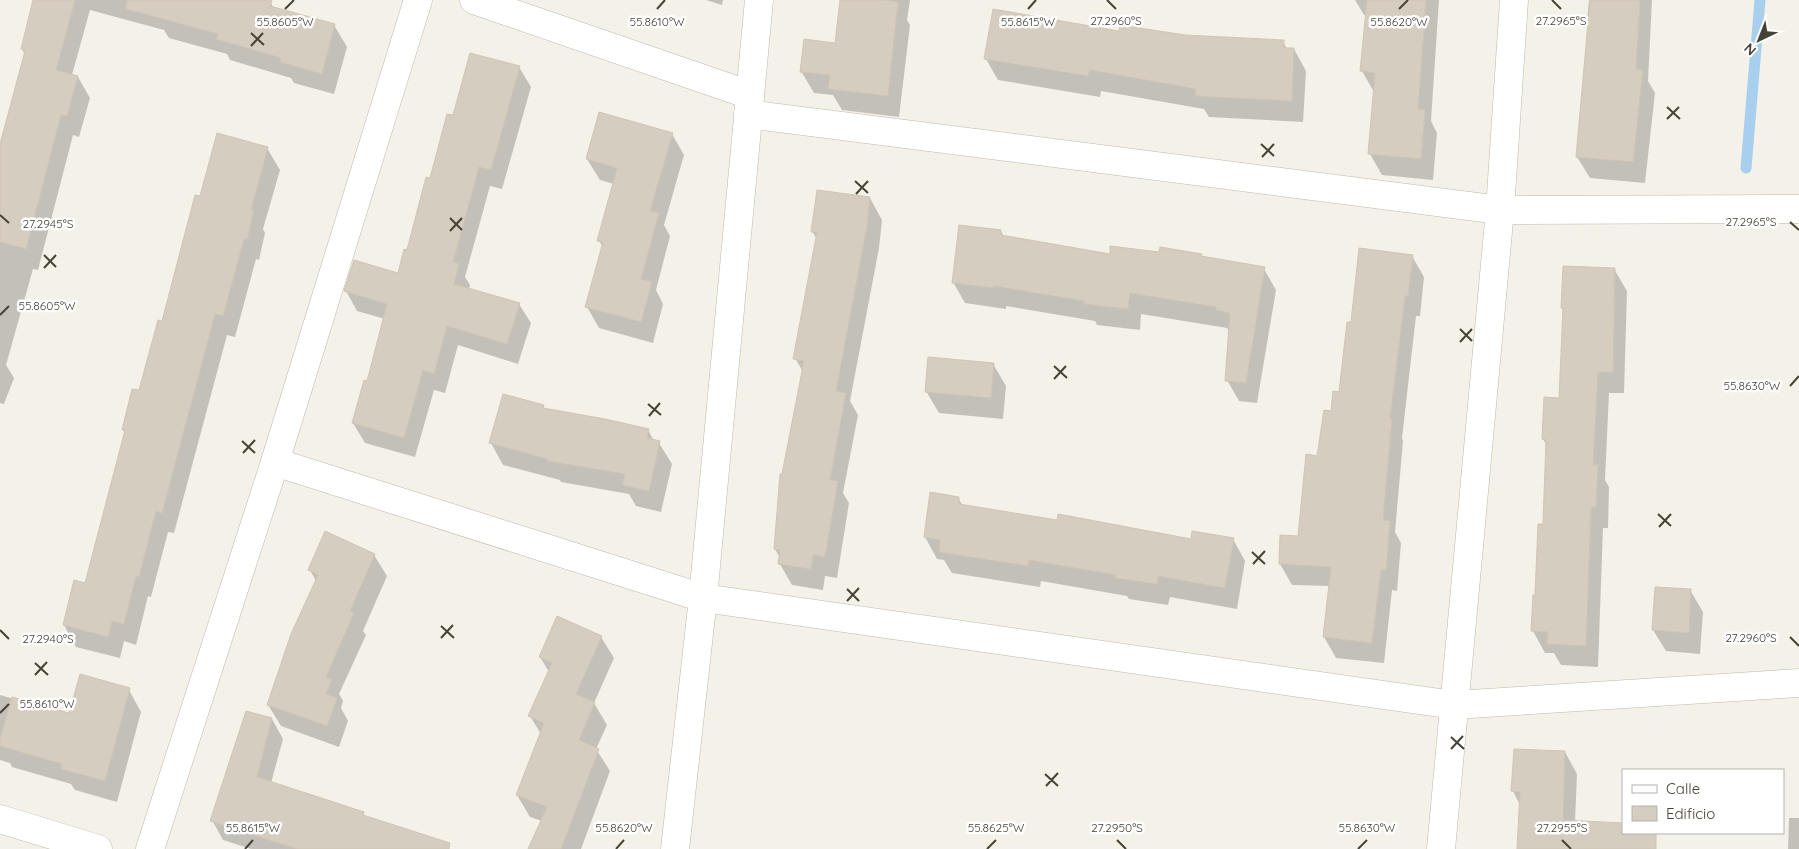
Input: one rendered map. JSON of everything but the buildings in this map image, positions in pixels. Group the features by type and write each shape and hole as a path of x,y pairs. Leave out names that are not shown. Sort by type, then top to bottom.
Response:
{"street":[{"path":"150,849 276,462 418,0"},
{"path":"474,0 749,104 1500,210 1799,209"},
{"path":"675,849 703,598 759,0"},
{"path":"1441,849 1500,210 1514,0"},
{"path":"276,462 703,598 1454,705 1799,683"},
{"path":"0,818 98,849"}],"waterway":[{"path":"1746,168 1760,0"}]}
